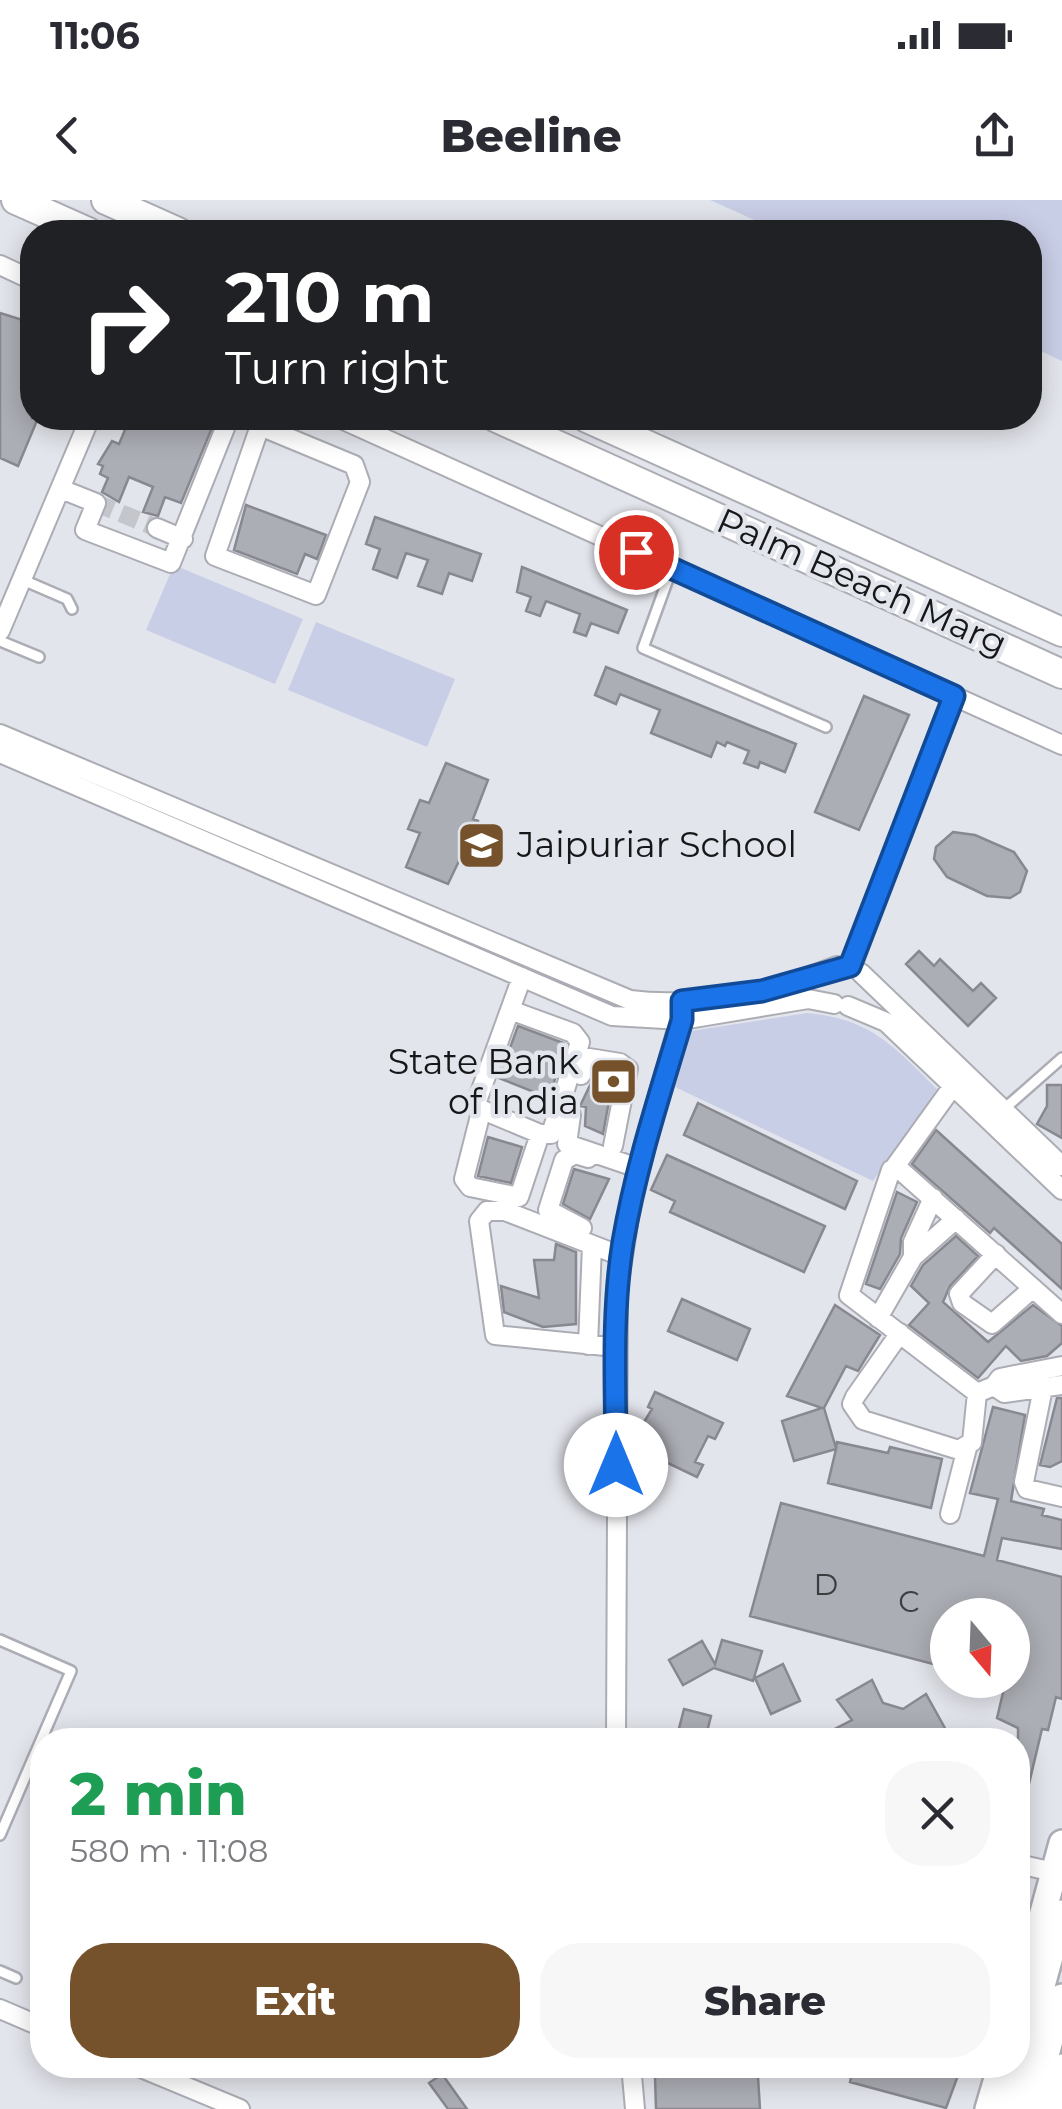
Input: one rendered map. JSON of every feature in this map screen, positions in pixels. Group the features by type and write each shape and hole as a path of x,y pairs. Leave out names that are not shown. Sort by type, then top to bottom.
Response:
{"main road":[{"path":"16,200 61,220"},
{"path":"106,200 151,220"},
{"name":"Palm Beach Marg","path":"523,430 1062,674"},
{"name":"Palm Beach Marg","path":"614,430 1062,632"},
{"path":"1030,1959 1062,1842"},
{"path":"1030,2029 1062,1913"},
{"path":"1031,2109 1062,1998"},
{"path":"1050,2109 1062,2067"},
{"path":"988,2109 996,2078"},
{"path":"1008,2109 1017,2078"}],"street":[{"path":"0,631 85,430"},
{"path":"61,489 96,503 85,530 171,563 224,430"},
{"path":"259,430 215,556 316,594 360,482 354,465 270,430"},
{"path":"333,456 341,430"},
{"path":"366,430 1062,745"},
{"path":"158,528 183,539"},
{"path":"849,968 954,696"},
{"path":"0,734 605,992 682,1010 849,968"},
{"path":"0,752 612,1016 808,999 841,1005 886,1022 1062,1190"},
{"path":"841,1005 864,993 849,968"},
{"path":"841,1005 823,988 826,975 849,968"},
{"path":"849,968 1062,1166"},
{"path":"522,977 477,1102 482,1112 464,1179 470,1187 518,1197 540,1134"},
{"path":"482,1112 540,1134 556,1130 580,1042 573,1033 510,1010"},
{"path":"616,1728 618,1288 637,1170 682,1010"},
{"path":"613,1146 628,1068 589,1058 566,1133 568,1144 637,1170"},
{"path":"954,1086 894,1168 849,1295 986,1389 1004,1394 1053,1387 1024,1482 1027,1489 1062,1497"},
{"path":"622,1250 554,1216 549,1204 567,1156 637,1170"},
{"path":"894,1168 1062,1314"},
{"path":"913,1257 911,1250 932,1198"},
{"path":"615,1347 495,1335 479,1221 487,1211 506,1211 592,1245 622,1250"},
{"path":"878,1318 913,1257 956,1219"},
{"path":"588,1344 592,1245"},
{"path":"996,1254 959,1294 962,1303 992,1324 1032,1288"},
{"path":"590,1286 618,1288"},
{"path":"900,1333 855,1397 855,1411 864,1420 891,1432 959,1450 968,1448"},
{"path":"950,1514 986,1389 1000,1378 1062,1366"},
{"path":"1030,1867 1054,1872"},
{"path":"0,2010 30,2022"},
{"path":"165,2078 240,2109"},
{"path":"632,2078 635,2109"}],"lane":[{"path":"672,568 642,648 826,727"},
{"path":"20,579 66,599 72,609"},
{"path":"0,641 39,657"},
{"path":"1004,1109 1062,1058"},
{"path":"0,1640 71,1670 46,1728"},
{"path":"0,1835 30,1765"},
{"path":"0,1971 16,1978"}],"shaded area":[{"path":"710,200 1062,200 1062,361 1042,352 1042,220 754,220"},
{"path":"174,565 303,619 275,684 146,630"},
{"path":"316,622 455,679 427,747 288,690"},
{"path":"807,1013 865,1028 894,1048 937,1089 873,1181 675,1087 691,1031"}],"building":[{"path":"0,313 20,319 20,430 33,430 18,466 0,458"},
{"path":"125,430 211,430 181,503 165,497 158,516 143,512 153,487 129,477 119,502 102,492 108,478 100,474 103,466 98,464 112,441 119,444"},
{"path":"246,505 326,535 317,559 305,554 297,574 234,550"},
{"path":"375,517 481,554 472,581 449,573 442,594 418,586 428,560 406,553 397,578 373,569 380,549 366,544"},
{"path":"522,567 627,610 618,633 591,623 586,636 574,632 580,614 546,601 540,616 526,611 531,597 517,592"},
{"path":"606,667 796,744 785,772 760,762 758,768 744,763 749,751 727,742 725,746 717,742 711,757 651,733 660,710 620,694 616,704 595,695"},
{"path":"864,696 909,715 859,830 815,812"},
{"path":"446,763 488,780 473,819 478,821 448,884 406,867 420,833 408,829 420,800 429,803"},
{"path":"953,832 975,835 1014,852 1027,871 1020,892 1010,898 987,896 947,877 934,859 936,847"},
{"path":"919,951 934,966 940,959 973,991 981,983 996,998 968,1026 906,964"},
{"path":"518,1026 566,1044 549,1098 499,1078"},
{"path":"606,1078 613,1079 603,1134 585,1126 586,1107 580,1106 593,1079 605,1082"},
{"path":"1047,1085 1062,1085 1062,1138 1037,1124 1047,1106"},
{"path":"698,1103 857,1181 845,1209 684,1135"},
{"path":"936,1130 1062,1244 1062,1289 994,1228 990,1233 912,1164"},
{"path":"488,1137 522,1147 511,1183 478,1176"},
{"path":"667,1155 825,1226 804,1272 670,1212 675,1201 651,1190"},
{"path":"574,1169 609,1179 590,1219 563,1204"},
{"path":"897,1192 917,1202 901,1238 900,1254 880,1289 866,1284"},
{"path":"956,1236 978,1256 950,1286 943,1302 988,1342 1033,1305 1062,1326 1062,1343 1047,1356 1021,1361 1006,1346 978,1378 909,1325 929,1303 911,1286 923,1265"},
{"path":"556,1244 576,1252 576,1324 543,1327 504,1312 501,1286 539,1298 534,1260 554,1260"},
{"path":"682,1299 750,1329 737,1360 668,1331"},
{"path":"835,1305 880,1335 858,1371 846,1366 824,1408 836,1448 837,1442 888,1453 890,1447 942,1459 931,1508 828,1483 836,1449 794,1461 782,1421 822,1408 787,1396"},
{"path":"655,1392 723,1423 715,1439 708,1436 695,1462 703,1465 697,1477 630,1445 652,1409 648,1407"},
{"path":"1057,1398 1062,1398 1062,1461 1050,1467 1040,1465"},
{"path":"993,1407 1025,1415 1011,1501 1044,1509 1042,1515 1062,1520 1062,1549 1002,1538 997,1560 1062,1577 1062,1699 1056,1697 1048,1730 1042,1729 1030,1779 1030,1728 1018,1728 997,1718 1002,1698 1030,1698 1030,1598 930,1598 930,1663 750,1616 781,1503 984,1556 998,1499 970,1493"},
{"path":"722,1640 762,1651 753,1681 714,1668 683,1685 669,1660 702,1641 715,1664"},
{"path":"783,1664 800,1701 771,1714 755,1678"},
{"path":"872,1680 883,1703 903,1709 926,1694 945,1728 836,1728 852,1720 837,1700"},
{"path":"684,1709 711,1716 708,1728 679,1728"},
{"path":"445,2078 467,2109 448,2109 429,2083"},
{"path":"655,2078 758,2078 760,2109 656,2109"},
{"path":"851,2078 957,2078 946,2108 850,2082"}],"tunnel":[{"path":"96,503 157,528"}],"place":[{"name":"Jaipuriar School","path":"482,845"},
{"name":"State Bank of India","path":"614,1082"}],"route":[{"path":"616,1465 615,1347 623,1244 636,1172 682,1020 682,1001 787,986 836,966 850,966 954,696 636,552"}]}
